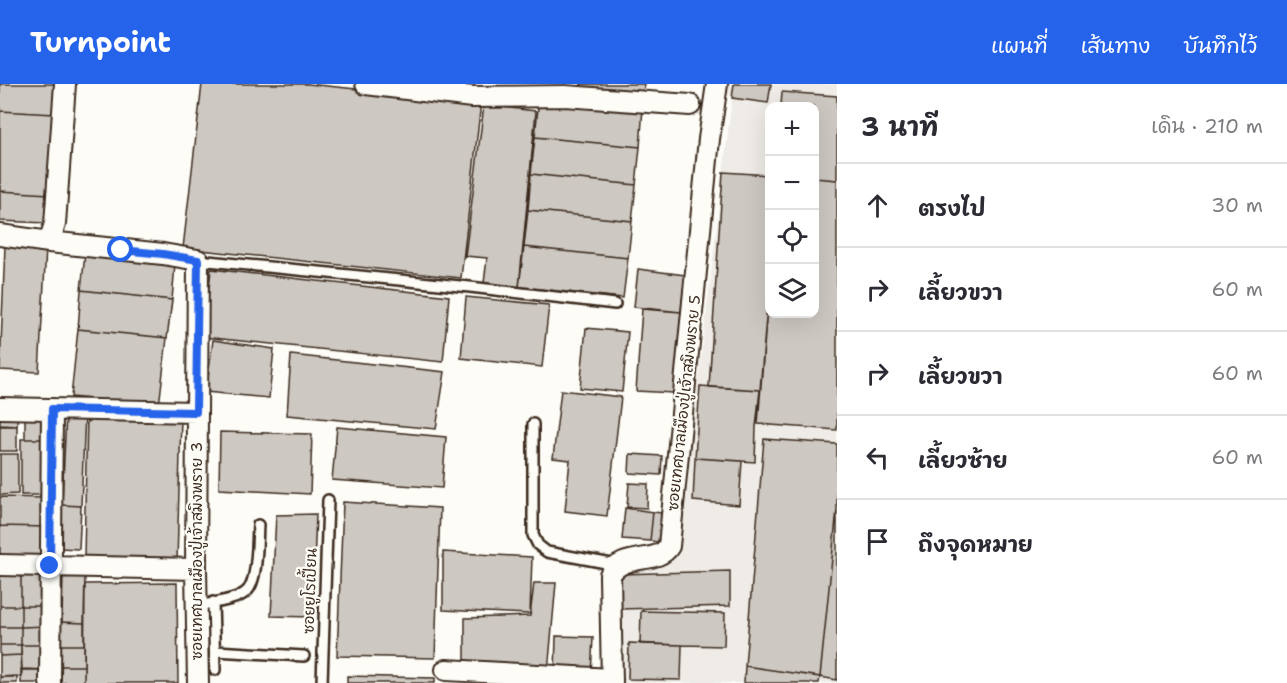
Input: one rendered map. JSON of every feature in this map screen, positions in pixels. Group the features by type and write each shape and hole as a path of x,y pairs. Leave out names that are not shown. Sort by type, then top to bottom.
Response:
{"street":[{"path":"49,242 55,224 65,84"},
{"path":"366,84 472,97 565,96 690,105"},
{"name":"ซอยเทศบาลเมืองปู่เจ้าสมิงพราย 5","path":"617,565 661,553 669,546 709,139 717,84"},
{"path":"0,235 198,260"},
{"name":"ซอยเทศบาลเมืองปู่เจ้าสมิงพราย 3","path":"198,260 196,569 205,604 198,683"},
{"path":"0,408 196,412"},
{"path":"50,683 52,409"},
{"path":"0,565 196,569"},
{"path":"446,670 612,681 610,575 617,565"}],"lane":[{"path":"198,260 615,304"},
{"path":"533,424 533,535 538,545 547,552 617,565"},
{"name":"ซอยยูโรเปี้ยน","path":"322,683 328,500"},
{"path":"215,670 215,651 205,604 230,599 247,591 254,580 258,525"},
{"path":"215,651 304,656"}],"shaded area":[{"path":"724,84 837,84 837,683 618,683 616,552 679,542 732,98 723,87"}],"building":[{"path":"0,84 56,84 54,114 0,111"},
{"path":"202,84 308,84 481,102 461,278 183,248"},
{"path":"581,84 644,84 643,95 580,89"},
{"path":"734,84 771,84 768,102 732,98"},
{"path":"782,92 837,96 837,180 819,178 819,102 781,102"},
{"path":"539,98 643,108 640,147 535,137"},
{"path":"484,105 536,111 519,287 484,283 487,258 465,256"},
{"path":"0,111 54,114 49,194 0,191"},
{"path":"535,137 640,147 636,185 531,174"},
{"path":"723,172 765,175 766,318 760,390 709,387"},
{"path":"531,174 636,185 632,221 528,210"},
{"path":"819,178 837,180 837,430 758,424 766,318 819,318"},
{"path":"0,191 49,194 47,223 0,221"},
{"path":"528,210 632,221 628,258 524,247"},
{"path":"5,246 46,248 39,372 0,370"},
{"path":"524,247 628,258 623,298 519,287"},
{"path":"85,254 175,264 172,300 81,290"},
{"path":"211,269 449,296 443,362 204,337"},
{"path":"638,269 685,275 681,312 634,307"},
{"path":"81,290 172,300 167,338 78,329"},
{"path":"466,297 549,305 542,367 461,358"},
{"path":"642,309 681,312 674,393 636,391"},
{"path":"586,328 628,332 622,392 580,388"},
{"path":"78,329 167,338 159,406 71,397"},
{"path":"213,340 274,349 269,398 206,392"},
{"path":"291,355 445,372 436,429 287,415"},
{"path":"700,386 760,390 755,462 695,458"},
{"path":"561,390 621,397 607,516 565,511 570,460 553,458"},
{"path":"0,410 18,411 17,426 0,425"},
{"path":"66,413 85,413 81,506 62,505"},
{"path":"87,414 181,418 177,562 84,557"},
{"path":"25,419 45,419 45,439 25,439"},
{"path":"0,426 17,426 17,451 0,451"},
{"path":"337,427 446,437 442,488 332,480"},
{"path":"220,432 312,434 310,494 219,489"},
{"path":"21,439 45,439 44,495 21,495"},
{"path":"764,439 837,444 837,509 820,677 745,666"},
{"path":"0,454 18,454 18,494 0,495"},
{"path":"630,454 662,456 661,475 629,473"},
{"path":"695,458 742,461 739,505 693,501"},
{"path":"629,483 648,484 647,508 627,507"},
{"path":"0,497 47,498 47,527 0,526"},
{"path":"343,502 440,508 435,658 337,656"},
{"path":"62,505 81,506 79,549 60,548"},
{"path":"625,508 653,512 650,541 622,539"},
{"path":"837,509 837,680 820,677"},
{"path":"653,512 670,514 667,543 650,541"},
{"path":"316,514 312,617 271,616 276,515"},
{"path":"0,526 47,527 46,557 0,556"},
{"path":"443,552 532,557 530,614 443,610"},
{"path":"730,571 730,606 621,609 620,574"},
{"path":"0,572 21,572 21,606 0,606"},
{"path":"21,572 47,572 48,606 21,606"},
{"path":"63,572 85,573 84,623 62,622"},
{"path":"177,583 178,683 84,683 85,584"},
{"path":"534,583 556,583 548,672 465,667 465,618 530,616"},
{"path":"0,606 21,606 21,627 0,627"},
{"path":"21,606 48,606 48,626 21,627"},
{"path":"641,611 725,613 724,646 640,644"},
{"path":"57,622 84,623 84,645 57,645"},
{"path":"48,626 48,645 21,645 21,627"},
{"path":"0,627 21,627 21,645 0,645"},
{"path":"556,636 593,637 591,674 555,673"},
{"path":"629,643 682,645 681,680 628,679"},
{"path":"0,645 21,645 21,655 0,656"},
{"path":"21,645 48,645 48,670 22,670"},
{"path":"57,645 84,645 84,666 57,666"},
{"path":"21,655 22,677 0,677 0,656"},
{"path":"57,666 84,666 84,683 57,683"},
{"path":"745,666 820,677 819,683 744,683"},
{"path":"21,669 48,670 48,683 21,683"},
{"path":"17,676 17,683 0,683 0,677"},
{"path":"347,676 435,678 435,683 347,683"}],"route":[{"path":"50,566 52,409 196,412 198,260 121,250"}]}
